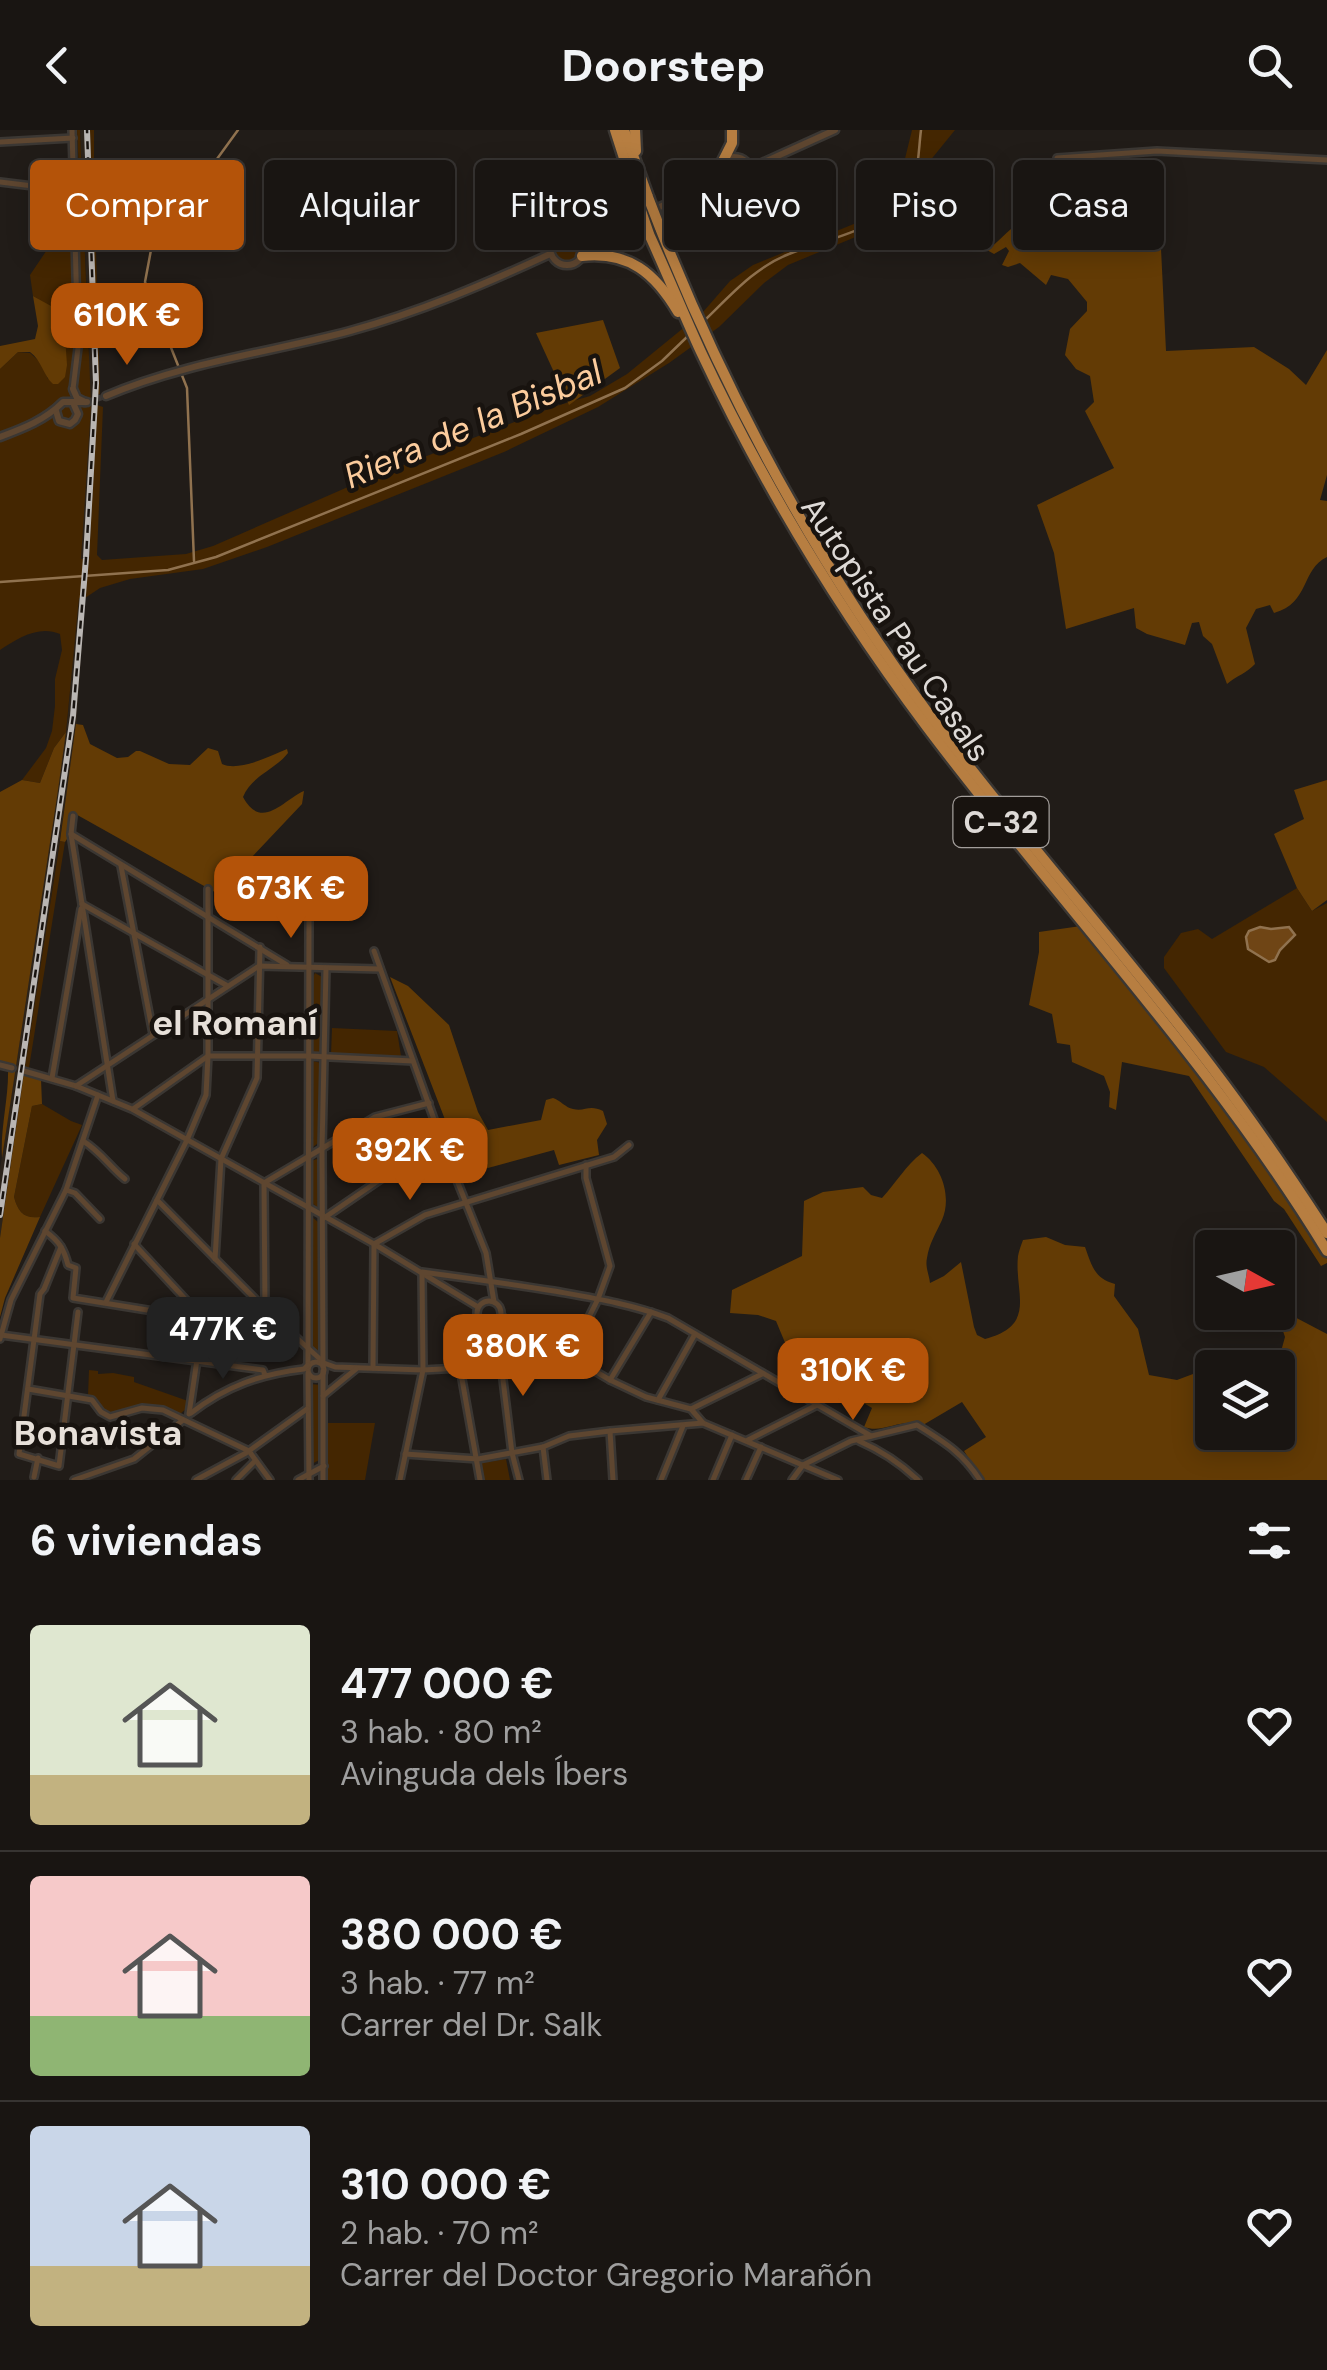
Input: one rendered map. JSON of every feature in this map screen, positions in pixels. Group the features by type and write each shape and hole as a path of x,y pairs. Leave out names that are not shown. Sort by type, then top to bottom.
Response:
{"highway":[{"name":"Autopista Pau Casals","path":"614,130 627,160"},
{"name":"Autopista Pau Casals","path":"624,130 635,160"},
{"path":"635,130 637,160"},
{"path":"724,160 732,143 732,130"},
{"name":"Autopista Pau Casals","path":"644,201 701,351 804,526 894,666 998,803 1209,1064 1327,1233"},
{"path":"582,256 604,254 622,258 656,280 685,311"},
{"name":"Autopista Pau Casals","path":"685,311 796,530 899,688 1010,834 1216,1088 1327,1250"}],"street":[{"path":"24,130 25,140"},
{"path":"72,130 73,160"},
{"path":"769,160 835,130"},
{"path":"0,142 73,138"},
{"path":"1057,158 1157,151 1327,160"},
{"path":"0,182 30,186"},
{"path":"0,437 36,424 70,424 77,417 73,388 78,348 76,250"},
{"path":"550,250 556,262 565,266 576,263 582,250"},
{"path":"106,396 220,359 349,331 425,308 550,254"},
{"path":"36,424 56,411 73,388"},
{"path":"63,402 74,406 86,402 77,398 73,388"},
{"path":"56,411 59,421"},
{"path":"72,816 71,834 113,1102"},
{"path":"71,834 290,966"},
{"path":"121,866 154,1034"},
{"path":"106,1302 188,1140 206,1095 208,889"},
{"path":"82,904 226,985"},
{"path":"52,1078 82,904"},
{"path":"308,914 308,1347 323,1396 324,1480"},
{"path":"215,1258 221,1159 257,1078 260,948"},
{"path":"374,950 486,1253 494,1302"},
{"path":"76,1086 259,966 380,969"},
{"path":"309,1477 307,1409 316,1370 324,1218 326,968"},
{"path":"132,1110 208,1056 413,1061"},
{"path":"0,1065 12,1068"},
{"path":"24,1071 76,1086 132,1110 478,1306"},
{"path":"98,1095 66,1190 11,1300 0,1337 197,1360 263,1370 264,1375"},
{"path":"264,1183 375,1118 429,1103"},
{"path":"83,1142 96,1149 126,1179"},
{"path":"374,1244 425,1215 614,1157 629,1145"},
{"path":"324,1218 382,1179 446,1152"},
{"path":"569,1356 610,1266 586,1178 586,1165"},
{"path":"134,1244 230,1346 265,1309 264,1183"},
{"path":"66,1190 100,1219"},
{"path":"156,1200 308,1347 316,1370"},
{"path":"45,1231 57,1240 68,1265 76,1268 74,1298 203,1318"},
{"path":"372,1368 374,1244"},
{"path":"61,1246 40,1294 19,1454 59,1466 78,1312"},
{"path":"422,1272 598,1299 668,1318 871,1436"},
{"path":"400,1480 423,1370 422,1272"},
{"path":"494,1302 500,1307 501,1316 488,1326 476,1314 478,1306 494,1302"},
{"path":"610,1380 651,1312"},
{"path":"501,1316 610,1380 646,1397 691,1409 703,1424"},
{"path":"190,1414 203,1318"},
{"path":"496,1323 518,1480"},
{"path":"658,1400 695,1334"},
{"path":"74,1480 134,1458 228,1388 264,1375 335,1367 460,1368 500,1356"},
{"path":"323,1396 358,1368"},
{"path":"460,1368 480,1480"},
{"path":"691,1409 762,1374"},
{"path":"27,1389 92,1400 110,1417 142,1408 163,1410 249,1450 270,1480"},
{"path":"746,1441 817,1405"},
{"path":"196,1480 249,1450 307,1409"},
{"path":"405,1454 478,1460 543,1447 570,1436 703,1424 838,1480"},
{"path":"792,1480 803,1465 856,1440 917,1425 956,1450 980,1480"},
{"path":"660,1480 683,1426"},
{"path":"610,1430 613,1480"},
{"path":"713,1480 732,1435"},
{"path":"856,1440 902,1465 918,1480"},
{"path":"543,1447 547,1480"},
{"path":"746,1480 761,1447"},
{"path":"34,1478 38,1458"},
{"path":"236,1480 256,1460"},
{"path":"298,1480 324,1466"}],"shaded area":[{"path":"77,130 80,130 81,160"},
{"path":"80,130 90,130 91,160 81,160"},
{"path":"90,130 94,130 94,160 91,160"},
{"path":"912,130 955,130 931,160 905,160"},
{"path":"856,223 856,237 836,245 836,231"},
{"path":"1013,228 1013,250 1161,250 1166,351 1254,347 1306,385 1327,350 1327,475 1320,500 1327,501 1327,557 1313,569 1300,594 1286,608 1274,613 1270,605 1256,609 1246,628 1255,664 1227,684 1199,622 1192,623 1185,645 1136,628 1134,608 1066,629 1054,553 1037,505 1114,468 1085,411 1094,402 1090,376 1076,369 1065,355 1070,329 1087,311 1087,302 1068,279 1051,275 1046,285 1020,263 1002,265 1009,251 1006,247 994,254 987,250 993,250 993,245"},
{"path":"47,250 85,250 91,406 81,559 89,559 97,405 103,407 97,555 102,560 186,554 213,546 357,483 590,396 627,374 753,265 790,250 824,250 788,265 719,327 669,363 598,407 504,452 203,569 130,579 79,598 66,732 54,748 40,783 22,780 46,748 52,731 55,679 62,650 60,634 37,632 0,650 0,369 18,352 30,353 41,363 48,379 66,332 58,314 33,296 30,275"},
{"path":"85,250 94,250 96,457 89,560 81,560 89,347"},
{"path":"93,250 100,394 97,395"},
{"path":"554,250 580,250 576,258 567,262"},
{"path":"33,296 51,306 64,322 67,365 65,377 58,384 53,384 30,352 18,352 0,369 0,346 35,339 38,326"},
{"path":"603,320 620,368 569,405 536,333"},
{"path":"79,598 85,598 76,731 0,1238 0,1169 66,733"},
{"path":"76,724 83,725 90,744 117,758 140,751 169,764 190,765 208,748 218,751 222,764 237,766 287,749 283,759 252,783 243,797 250,807 265,813 304,791 302,804 250,859 244,871 249,888 280,899 255,920 213,891 72,812 67,839 60,841"},
{"path":"66,732 2,1158 8,1068 0,1061 0,792 22,780 40,783 54,748"},
{"path":"1327,780 1327,900 1312,911 1297,888 1274,834 1304,819 1294,790"},
{"path":"60,841 65,842 28,1074 24,1073"},
{"path":"1297,888 1312,911 1327,903 1327,1122 1264,1067 1226,1052 1164,968 1164,957 1181,933 1198,929 1212,939"},
{"path":"1081,926 1134,988 1270,1169 1327,1263 1321,1266 1189,1076 1122,1062 1116,1110 1109,1107 1110,1092 1104,1076 1072,1062 1070,1045 1057,1043 1052,1014 1029,1005 1039,932"},
{"path":"1289,927 1295,935 1275,960 1269,962 1248,949 1249,931"},
{"path":"315,973 322,977 319,1054 311,1052"},
{"path":"390,977 408,986 449,1025 478,1112 488,1130 541,1120 546,1100 553,1098 573,1109 603,1111 607,1124 597,1140 599,1155 559,1165 554,1150 466,1174"},
{"path":"332,1028 397,1031 401,1056 331,1055"},
{"path":"313,1061 321,1063 321,1141 310,1149 310,1068"},
{"path":"24,1073 41,1079 42,1104 32,1106 14,1197 22,1213 40,1217 0,1317 0,1238"},
{"path":"42,1104 82,1125 40,1217 30,1217 22,1213 14,1197 32,1106"},
{"path":"922,1153 935,1166 943,1183 945,1211 927,1258 930,1283 961,1262 977,1335 985,1339 1001,1333 1018,1316 1018,1256 1023,1240 1046,1237 1065,1245 1085,1247 1098,1275 1115,1284 1114,1296 1138,1329 1149,1375 1177,1380 1195,1374 1195,1450 1295,1450 1295,1350 1281,1350 1283,1330 1295,1330 1295,1317 1327,1334 1327,1480 983,1480 964,1451 986,1437 962,1402 923,1425 864,1427 872,1408 782,1354 786,1345 776,1321 730,1313 732,1290 802,1256 804,1201 823,1192 863,1187 882,1198"},
{"path":"320,1158 318,1208 311,1202 311,1161"},
{"path":"313,1218 322,1225 318,1353 310,1345"},
{"path":"89,1370 134,1377 134,1382 188,1401 187,1408 180,1414 146,1407 108,1412 88,1396"},
{"path":"310,1384 321,1385 321,1459 310,1465"},
{"path":"326,1423 375,1423 365,1480 326,1480"},
{"path":"506,1459 510,1480 483,1480 481,1463"}],"waterway":[{"path":"194,561 187,388 145,282 151,250 238,130"},
{"name":"Riera de la Bisbal","path":"705,320 765,266 862,228 894,208 907,194 915,176 921,130"},
{"name":"Riera de la Bisbal","path":"0,582 168,570 216,557 625,388 688,336"}],"tunnel":[{"path":"87,402 106,396"}],"railway":[{"path":"0,1215 73,716 86,558 96,383 87,130"}],"district":[{"name":"el Romaní","path":"235,1023"},
{"name":"Bonavista","path":"98,1433"}]}
